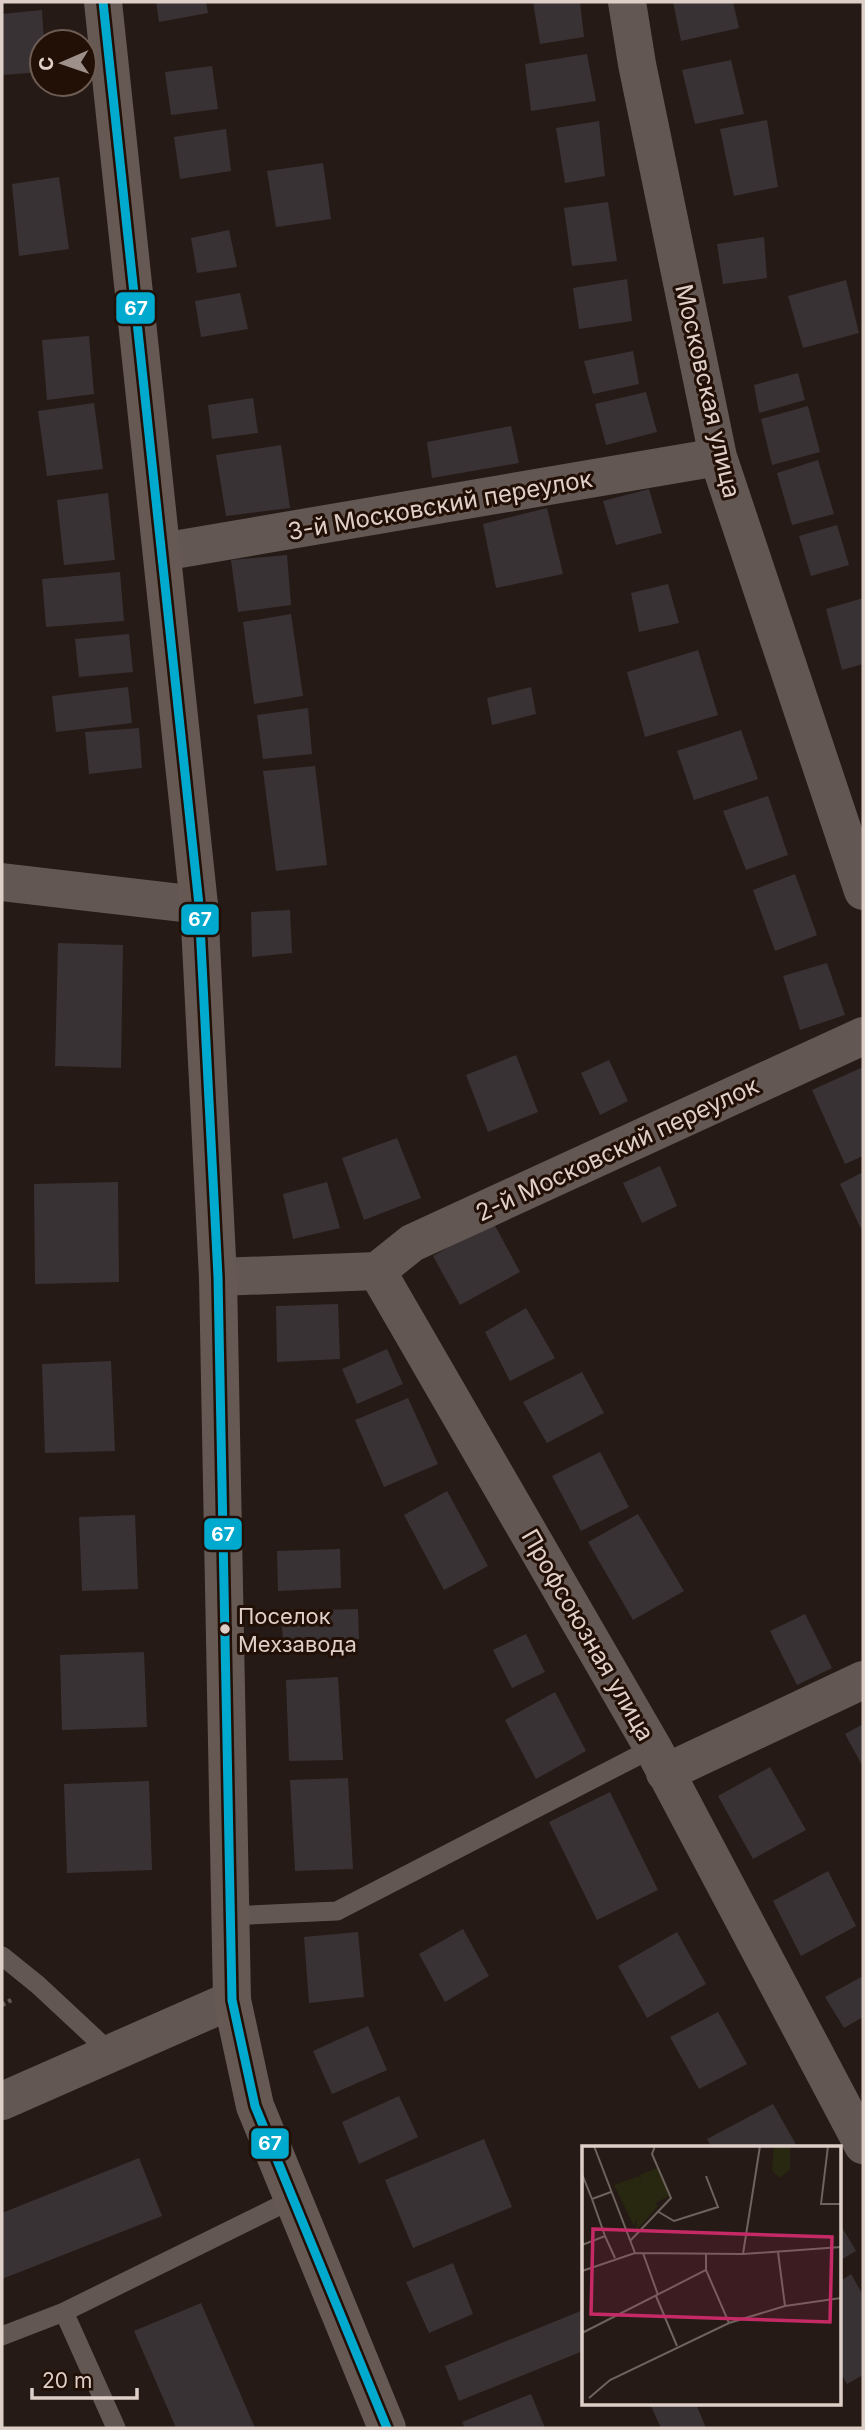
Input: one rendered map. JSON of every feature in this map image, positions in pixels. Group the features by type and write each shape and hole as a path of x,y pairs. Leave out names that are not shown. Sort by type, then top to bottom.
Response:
{"street":[{"path":"103,2 199,905 218,1277 232,2000 255,2106 387,2428"},
{"name":"Московская улица","path":"627,2 637,64 718,457 863,891"},
{"name":"3-й Московский переулок","path":"162,552 718,457"},
{"path":"2,882 199,905"},
{"name":"2-й Московский переулок","path":"377,1271 412,1243 863,1036"},
{"path":"218,1277 377,1271"},
{"name":"Профсоюзная улица","path":"377,1271 659,1760 863,2145"},
{"path":"659,1760 863,1680"},
{"path":"2,2101 232,2000"}],"lane":[{"path":"229,1916 337,1911 659,1760"},
{"path":"2,1956 38,1985 112,2054"},
{"path":"2,2336 64,2312 293,2199"},
{"path":"64,2312 116,2428"}],"building":[{"path":"156,2 206,2 208,13 159,22"},
{"path":"533,2 580,2 584,37 540,44"},
{"path":"673,2 733,2 739,28 681,41"},
{"path":"42,10 43,28 28,28 28,73 2,75 2,14"},
{"path":"587,54 596,101 531,111 525,64"},
{"path":"731,60 744,114 695,124 682,70"},
{"path":"212,66 218,109 171,115 165,72"},
{"path":"767,120 778,187 734,196 720,129"},
{"path":"599,121 605,176 565,183 556,128"},
{"path":"226,129 231,171 180,179 174,137"},
{"path":"323,163 331,219 276,227 267,171"},
{"path":"59,177 69,249 19,256 12,184"},
{"path":"608,202 617,261 572,266 564,208"},
{"path":"229,230 237,267 197,273 191,238"},
{"path":"764,237 767,278 723,284 717,244"},
{"path":"627,279 632,321 579,329 573,288"},
{"path":"846,280 859,333 803,348 788,296"},
{"path":"240,293 248,329 201,337 195,301"},
{"path":"89,336 94,394 47,400 42,340"},
{"path":"633,351 639,384 593,394 584,361"},
{"path":"798,373 805,400 759,413 754,385"},
{"path":"646,392 657,432 606,445 595,404"},
{"path":"253,398 258,433 212,439 208,405"},
{"path":"94,403 103,469 47,476 38,411"},
{"path":"808,406 820,452 772,465 761,419"},
{"path":"511,426 519,463 432,478 427,442"},
{"path":"281,445 290,508 226,516 216,455"},
{"path":"818,460 834,514 792,525 777,473"},
{"path":"649,489 662,533 616,545 603,501"},
{"path":"108,493 115,560 64,565 57,500"},
{"path":"547,508 563,574 496,588 483,524"},
{"path":"837,525 849,565 811,576 799,536"},
{"path":"287,555 291,605 238,612 231,560"},
{"path":"120,572 124,621 46,627 42,579"},
{"path":"668,584 679,623 639,632 631,593"},
{"path":"863,598 863,664 842,670 826,609"},
{"path":"291,614 303,696 254,704 243,622"},
{"path":"129,634 133,672 79,677 75,639"},
{"path":"698,650 718,715 645,737 627,672"},
{"path":"128,687 132,723 56,732 52,696"},
{"path":"531,687 536,714 492,725 487,698"},
{"path":"308,708 312,754 263,759 257,715"},
{"path":"139,728 142,768 89,774 85,732"},
{"path":"741,730 758,779 694,800 677,751"},
{"path":"315,766 327,865 276,871 263,771"},
{"path":"768,796 788,855 746,870 723,811"},
{"path":"795,874 817,935 775,951 753,890"},
{"path":"290,910 292,953 252,957 251,912"},
{"path":"58,943 123,945 121,1068 55,1066"},
{"path":"827,963 845,1015 800,1030 783,976"},
{"path":"516,1055 538,1112 488,1132 466,1075"},
{"path":"609,1060 628,1101 600,1115 581,1073"},
{"path":"863,1067 863,1156 845,1164 812,1090"},
{"path":"397,1138 421,1198 364,1220 342,1158"},
{"path":"660,1166 677,1206 642,1223 623,1183"},
{"path":"863,1172 863,1233 840,1184"},
{"path":"118,1182 119,1282 35,1284 34,1184"},
{"path":"327,1182 340,1228 293,1239 283,1194"},
{"path":"493,1222 520,1272 460,1305 433,1256"},
{"path":"338,1304 340,1359 277,1362 276,1306"},
{"path":"526,1308 555,1358 510,1381 485,1332"},
{"path":"387,1349 403,1384 357,1404 342,1369"},
{"path":"111,1361 115,1451 45,1453 42,1364"},
{"path":"582,1372 604,1413 547,1443 523,1402"},
{"path":"408,1398 438,1464 384,1487 355,1420"},
{"path":"600,1452 629,1507 581,1531 552,1476"},
{"path":"447,1491 488,1566 444,1590 404,1515"},
{"path":"638,1514 684,1591 633,1620 588,1542"},
{"path":"135,1515 138,1589 82,1591 79,1517"},
{"path":"340,1549 341,1588 278,1591 277,1551"},
{"path":"358,1609 359,1639 283,1642 281,1611"},
{"path":"805,1614 832,1668 797,1685 770,1631"},
{"path":"526,1634 545,1672 512,1688 493,1650"},
{"path":"144,1652 147,1727 62,1730 60,1655"},
{"path":"338,1677 343,1760 289,1761 286,1680"},
{"path":"555,1692 586,1751 536,1779 505,1720"},
{"path":"863,1724 863,1767 845,1734"},
{"path":"770,1767 806,1830 753,1859 718,1796"},
{"path":"348,1778 353,1869 295,1871 290,1780"},
{"path":"149,1781 152,1870 67,1873 64,1784"},
{"path":"610,1792 658,1890 597,1920 549,1822"},
{"path":"828,1871 856,1926 801,1956 773,1901"},
{"path":"463,1929 489,1976 445,2002 419,1954"},
{"path":"358,1932 364,1997 309,2003 304,1937"},
{"path":"677,1932 706,1984 647,2018 618,1966"},
{"path":"863,1976 863,2017 844,2028 825,1997"},
{"path":"718,2012 747,2064 699,2089 670,2037"},
{"path":"368,2026 387,2070 332,2094 313,2051"},
{"path":"399,2096 418,2137 359,2164 342,2122"},
{"path":"773,2104 797,2146 711,2146 707,2139"},
{"path":"484,2139 512,2207 413,2248 385,2180"},
{"path":"139,2158 162,2216 2,2279 2,2213"},
{"path":"840,2224 856,2251 840,2260"},
{"path":"453,2263 473,2314 429,2333 406,2282"},
{"path":"851,2274 863,2295 863,2375 847,2384 840,2372 840,2281"},
{"path":"201,2303 255,2428 176,2428 134,2331"},
{"path":"582,2310 582,2351 459,2401 445,2366"},
{"path":"531,2394 545,2428 465,2428 462,2422"},
{"path":"651,2406 697,2406 706,2428 661,2428"}],"transit line":[{"name":"67","path":"103,2 199,905 218,1277 232,2000 255,2106 387,2428"}],"place":[{"name":"Поселок Мехзавода","path":"225,1629"}]}
